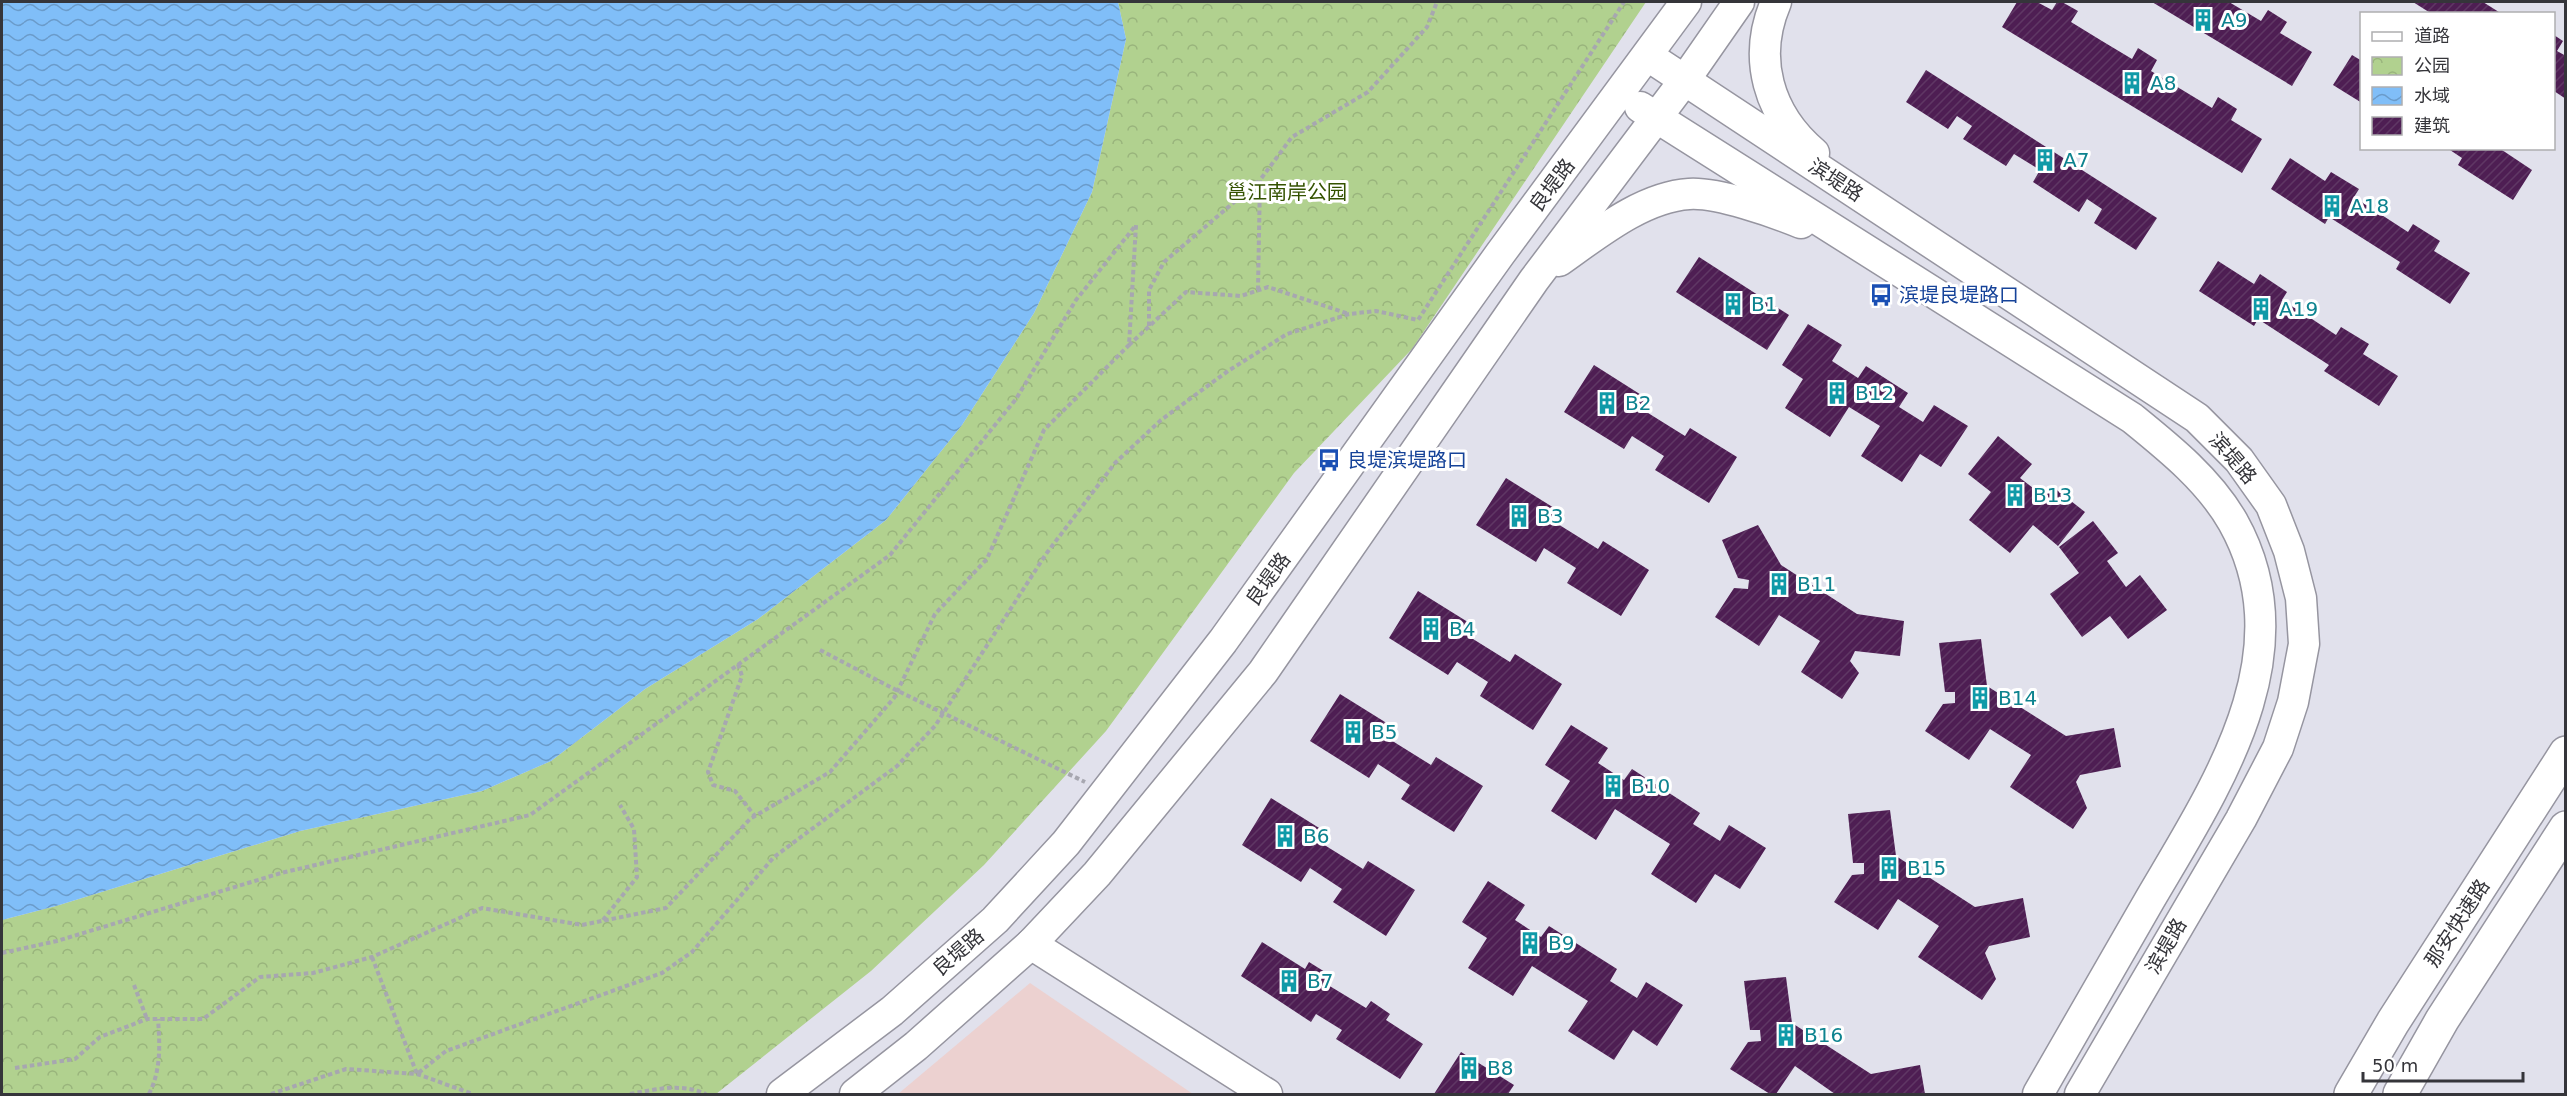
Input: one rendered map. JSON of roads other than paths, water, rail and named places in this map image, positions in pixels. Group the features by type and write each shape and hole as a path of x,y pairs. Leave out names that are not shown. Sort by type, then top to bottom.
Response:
{"highway":[{"name":"那安快速路","path":"2351,1095 2400,1012 2565,753"},
{"name":"那安快速路","path":"2400,1095 2442,1020 2565,828"}],"street":[{"name":"良堤路","path":"782,1095 892,1011 978,935 1066,843 1223,641 1500,254 1686,2"},
{"path":"855,1095 916,1046 1031,944 1097,874 1263,672 1534,280 1684,81 1739,2"},
{"path":"1776,2 1769,19 1764,68 1779,114 1802,143 1883,211"},
{"name":"滨堤路","path":"1648,56 2197,418 2239,460 2271,505 2289,551 2301,598 2304,644 2293,702 2278,748 2241,819 2080,1095"},
{"name":"滨堤路","path":"1620,94 2132,418 2170,449 2210,489 2233,522 2249,560 2259,602 2261,642 2243,726 2210,797 2038,1095"},
{"path":"1860,246 1821,217 1817,207 1820,197 1836,189 1883,211"},
{"path":"1534,280 1614,220 1648,205 1689,194 1738,202 1860,246"},
{"path":"1500,254 1534,280"},
{"path":"1031,944 1267,1095"}],"water":[{"path":"2,2 1118,2 1126,39 1092,192 1034,313 962,425 886,520 758,619 645,689 551,761 482,791 300,831 56,906 2,920"}],"place":[{"name":"A9","path":"2203,20"},
{"name":"A8","path":"2132,83"},
{"name":"A7","path":"2045,160"},
{"name":"A18","path":"2332,206"},
{"name":"滨堤良堤路口","path":"1881,295"},
{"name":"B1","path":"1733,304"},
{"name":"A19","path":"2261,309"},
{"name":"B12","path":"1837,393"},
{"name":"B2","path":"1607,403"},
{"name":"良堤滨堤路口","path":"1329,460"},
{"name":"B13","path":"2015,495"},
{"name":"B3","path":"1519,516"},
{"name":"B11","path":"1779,584"},
{"name":"B4","path":"1431,629"},
{"name":"B14","path":"1980,698"},
{"name":"B5","path":"1353,732"},
{"name":"B10","path":"1613,786"},
{"name":"B6","path":"1285,836"},
{"name":"B15","path":"1889,868"},
{"name":"B9","path":"1530,943"},
{"name":"B7","path":"1289,981"},
{"name":"B16","path":"1786,1035"},
{"name":"B8","path":"1469,1068"}],"park label":[{"name":"邕江南岸公园","path":"1287,192"}]}
